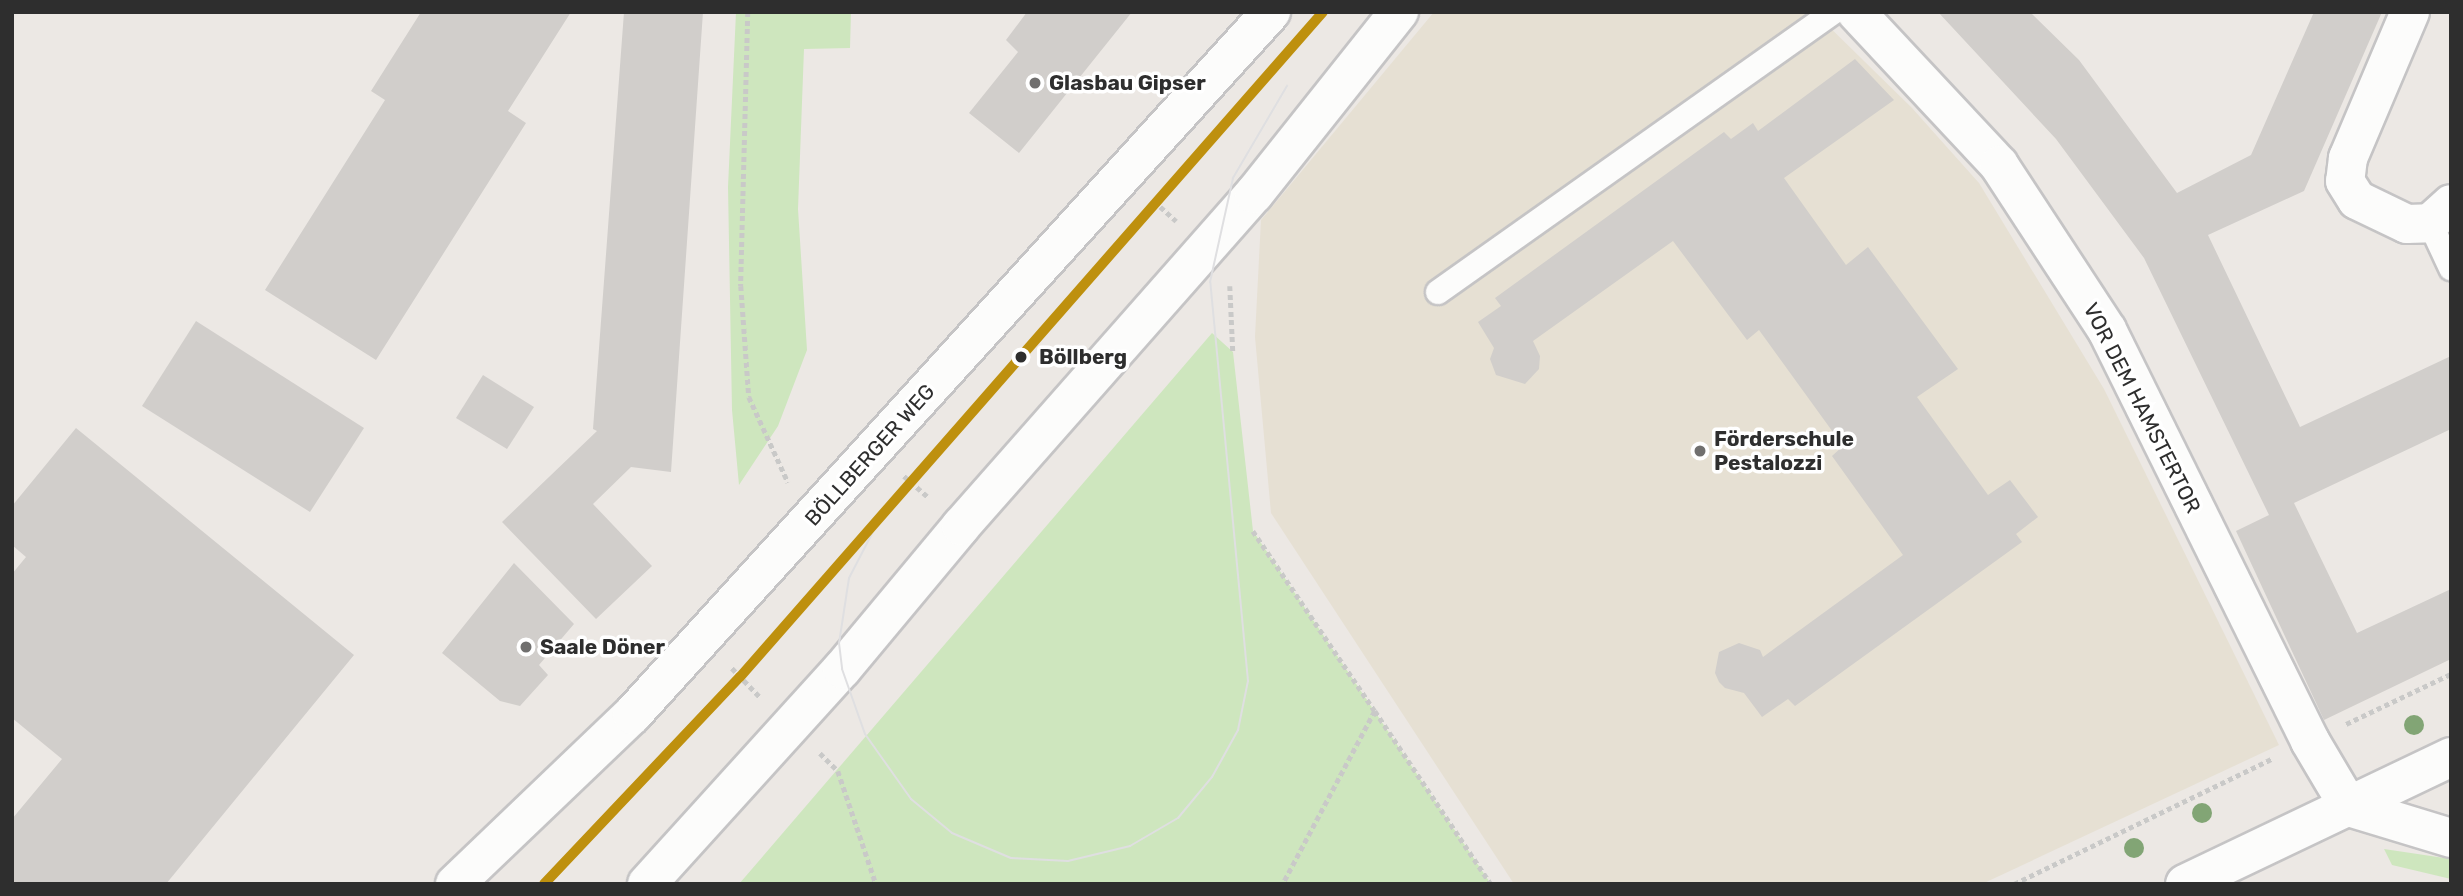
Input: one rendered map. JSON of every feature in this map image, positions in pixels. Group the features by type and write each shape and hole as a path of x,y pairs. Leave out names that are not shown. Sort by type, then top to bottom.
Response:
{"street":[{"name":"BÖLLBERGER WEG","path":"455,884 632,715 1271,12"},
{"path":"647,884 842,670 961,526 1254,194 1399,12"},
{"name":"VOR DEM HAMSTERTOR","path":"1856,12 1998,165 2107,330 2310,741 2349,807"},
{"path":"2410,12 2348,158 2345,181 2357,200 2407,224 2440,213"},
{"path":"2185,884 2451,757"},
{"path":"2349,807 2451,838"}],"lane":[{"path":"1438,292 1834,12"},
{"path":"2440,213 2451,268"}],"path":[{"path":"748,12 741,286 749,397 807,523"},
{"path":"874,450 961,526"},
{"path":"1253,531 1491,884"},
{"path":"2014,884 2451,674"},
{"path":"1283,884 1375,711"},
{"path":"838,771 876,884"}],"shaded area":[{"name":"Förderschule Pestalozzi","path":"1434,12 1814,12 1912,108 1979,183 2104,389 2279,745 1982,884 1514,884 1271,513 1255,337 1261,220"}],"green space":[{"path":"736,12 851,12 850,48 804,49 798,209 807,350 778,426 739,485 732,410 728,187"},
{"path":"1212,333 1233,352 1253,531 1491,884 739,884"},
{"path":"2384,849 2451,859 2451,879 2392,865"}],"building":[{"path":"421,12 571,12 508,111 526,123 376,360 265,290 385,100 371,91"},
{"path":"624,12 703,12 671,472 631,467 593,504 652,566 596,619 502,522 597,431 593,429"},
{"name":"Glasbau Gipser","path":"1027,12 1132,12 1019,153 969,113 1018,52 1006,40"},
{"path":"1938,12 2030,12 2079,60 2177,193 2251,155 2314,12 2382,12 2304,191 2208,235 2300,427 2451,356 2451,429 2294,503 2357,633 2451,589 2451,659 2324,720 2236,531 2269,515 2144,258 2056,139"},
{"path":"1855,59 1894,100 1784,178 1846,265 1868,247 1958,369 1917,397 1988,495 2010,480 2038,517 2016,534 2022,542 1795,706 1788,699 1762,717 1744,693 1725,688 1719,682 1715,673 1719,652 1739,643 1760,650 1763,657 1903,555 1832,456 1843,446 1759,330 1747,340 1673,241 1533,341 1540,356 1539,369 1525,384 1496,375 1490,359 1494,348 1478,322 1501,306 1495,298 1724,132 1731,139 1753,123 1758,131"},
{"path":"196,321 364,428 310,512 142,406"},
{"path":"483,375 534,407 507,449 456,418"},
{"path":"76,428 354,655 166,884 12,884 12,819 62,759 12,718 12,574 26,557 12,545 12,506"},
{"path":"514,563 574,624 539,665 548,675 520,706 500,701 442,653"}],"tram line":[{"path":"880,518 849,578 839,643 842,669 865,734 911,799 952,833 1011,858 1068,861 1130,846 1178,818 1212,777 1238,730 1248,681 1210,282 1233,178 1287,86"}],"transit line":[{"path":"544,884 740,677 1323,12"}],"place":[{"name":"Glasbau Gipser","path":"1035,83"},
{"name":"Böllberg","path":"1021,357"},
{"name":"Förderschule Pestalozzi","path":"1700,451"},
{"name":"Saale Döner","path":"526,647"}]}
